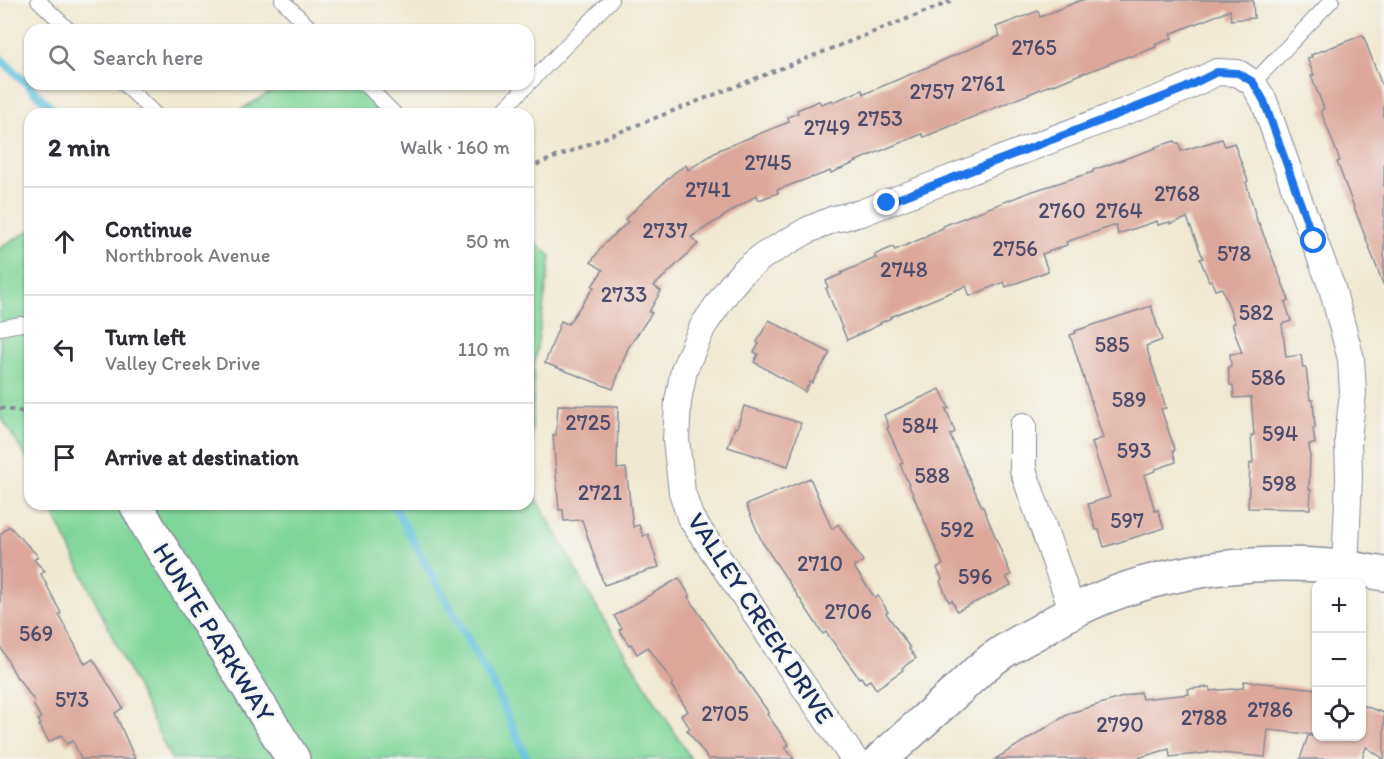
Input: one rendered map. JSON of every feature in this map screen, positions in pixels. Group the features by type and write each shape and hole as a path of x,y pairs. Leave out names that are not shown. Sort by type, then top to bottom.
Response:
{"street":[{"name":"VALLEY CREEK DRIVE","path":"854,759 690,516 682,492 679,472 676,440 677,414 684,370 702,326 743,272 763,256 808,230 834,219 861,213 1107,119 1181,90 1217,72 1246,78"},
{"path":"1246,78 1264,101 1332,288 1352,359 1353,392 1348,439 1349,478 1345,567"},
{"path":"1023,426 1023,470 1073,612"},
{"name":"HUNTE PARKWAY","path":"138,510 293,759"},
{"path":"881,759 996,656 1073,612 1110,596 1148,583 1226,567 1286,564 1345,567 1384,574"}],"lane":[{"path":"38,0 63,24"},
{"path":"282,0 306,24"},
{"path":"534,78 611,0"},
{"path":"1246,78 1332,0"},
{"path":"130,90 148,108"},
{"path":"371,90 389,108"},
{"path":"505,108 523,90"},
{"path":"0,328 24,325"}],"path":[{"path":"534,166 955,0"},
{"path":"0,408 24,412"}],"green space":[{"path":"275,90 360,90 380,108 243,108"},
{"path":"24,234 24,453 0,416 0,248"},
{"path":"534,241 551,256 534,367"},
{"path":"534,493 595,604 691,759 171,759 52,510 534,510"}],"building":[{"path":"1081,0 1253,0 1254,18 1231,20 1230,10 1170,34 1172,38 1155,45 1156,47 1053,84 924,137 922,134 831,173 830,171 777,190 778,193 759,200 757,195 691,237 698,244 654,286 661,291 649,312 652,313 628,348 613,389 545,363 561,321 568,324 603,270 591,262 603,245 628,222 625,219 674,173 686,165 688,170 721,149 789,122 788,117 798,113 797,110 819,101 821,104 832,100 833,102 862,90 864,94 1000,36 996,27 1038,11 1040,17"},
{"path":"1363,35 1384,91 1383,284 1337,162 1340,161 1321,111 1324,108 1311,76 1314,75 1307,58"},
{"path":"1222,139 1225,146 1234,143 1248,181 1246,182 1258,224 1289,300 1285,302 1291,321 1282,324 1286,357 1301,355 1303,368 1306,368 1310,400 1313,400 1315,428 1313,428 1315,444 1309,444 1310,509 1248,508 1250,463 1253,463 1251,435 1254,435 1251,397 1234,398 1228,367 1231,366 1230,354 1242,353 1232,324 1235,323 1222,288 1215,290 1211,280 1209,281 1200,259 1203,258 1187,218 1170,224 1170,222 1158,225 1157,221 1118,234 1116,225 1066,242 1067,245 1042,254 1048,271 1006,287 1004,282 970,296 966,286 890,317 881,324 847,340 826,288 828,287 826,281 876,258 874,255 893,247 895,250 968,216 1030,192 1093,172 1093,170 1155,147 1175,141 1179,143 1181,151"},
{"path":"1151,306 1162,340 1146,346 1166,408 1161,409 1175,450 1173,451 1176,462 1144,475 1155,511 1158,510 1164,528 1104,547 1088,504 1110,497 1092,443 1103,438 1070,335 1076,333 1075,331"},
{"path":"769,320 830,353 805,392 754,362 758,354 754,352 759,344 757,342"},
{"path":"940,389 949,408 946,409 955,432 950,435 1011,575 1006,577 1011,585 957,611 952,600 949,602 940,581 942,579 937,568 943,565 900,464 903,463 887,428 889,427 884,415"},
{"path":"558,405 618,406 617,469 626,468 633,527 639,525 643,536 648,534 659,567 604,585 582,520 564,521 563,510 559,510 553,435 556,435"},
{"path":"744,406 801,423 788,466 728,447"},
{"path":"810,478 832,529 838,524 863,561 854,567 875,598 878,596 888,612 886,613 916,658 876,689 870,680 865,683 861,677 859,678 826,632 823,634 762,542 746,505"},
{"path":"9,526 38,556 34,560 45,571 41,574 61,613 59,615 85,664 93,659 123,708 115,713 135,759 81,759 73,741 67,744 61,735 49,742 39,725 41,724 38,720 41,718 34,706 35,702 17,678 0,646 0,535"},
{"path":"679,578 690,596 688,597 769,713 767,714 789,745 785,747 794,759 708,759 687,730 690,728 681,715 688,711 671,685 673,683 648,647 637,654 619,630 622,628 614,616"},
{"path":"1244,681 1312,688 1312,734 1268,730 1265,757 1208,752 1170,757 1169,749 1134,759 995,759 1070,713 1140,692 1142,699 1189,694 1188,689 1210,687 1210,691 1243,688"},
{"path":"1366,706 1384,713 1384,759 1366,747 1362,759 1300,759 1308,736 1312,736 1312,741 1366,741"}],"waterway":[{"path":"0,58 24,81"},
{"path":"33,90 52,108"},
{"path":"396,510 496,690 527,759"}],"route":[{"path":"887,203 1181,90 1217,72 1238,73 1253,82 1264,101 1314,241"}]}
